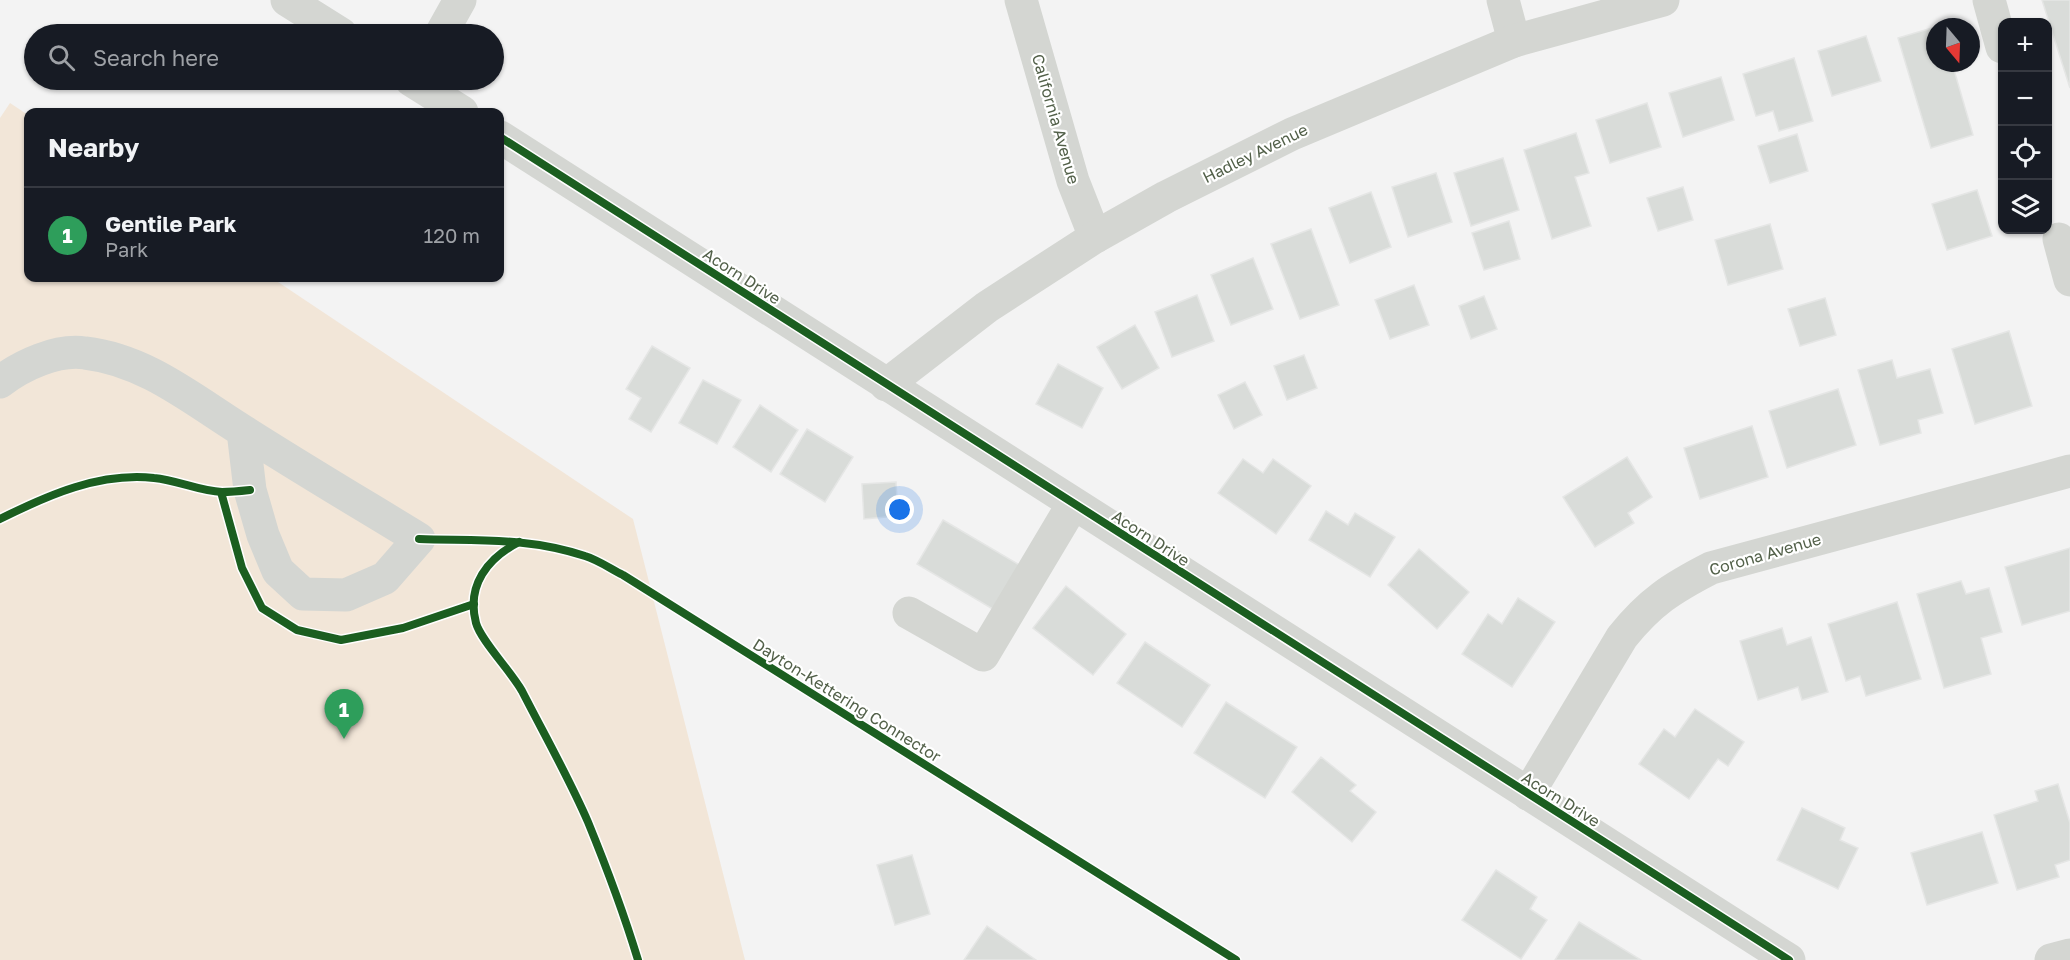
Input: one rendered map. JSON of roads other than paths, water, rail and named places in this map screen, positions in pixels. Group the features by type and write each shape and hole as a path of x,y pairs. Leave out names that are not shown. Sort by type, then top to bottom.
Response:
{"street":[{"path":"287,0 324,24"},
{"path":"447,24 460,0"},
{"name":"California Avenue","path":"1022,0 1073,181 1095,237"},
{"path":"1503,0 1514,41"},
{"name":"Hadley Avenue","path":"886,385 987,307 1095,237 1166,197 1292,134 1514,41 1663,0"},
{"path":"1989,0 1998,33"},
{"path":"427,90 456,108"},
{"name":"Acorn Drive","path":"504,139 886,385 1789,960"},
{"path":"2059,239 2070,280"},
{"path":"0,382 11,373 40,360 57,355 83,352 114,359 154,373 243,431 419,539 385,578 346,595 303,594 278,571 263,535 250,490 243,431"},
{"name":"Corona Avenue","path":"1528,794 1622,637 1641,614 1675,586 1711,567 2070,471"},
{"path":"909,613 983,655 1073,504"},
{"path":"2051,960 2070,955"}],"place":[{"name":"Gentile Park","path":"344,739"}]}
